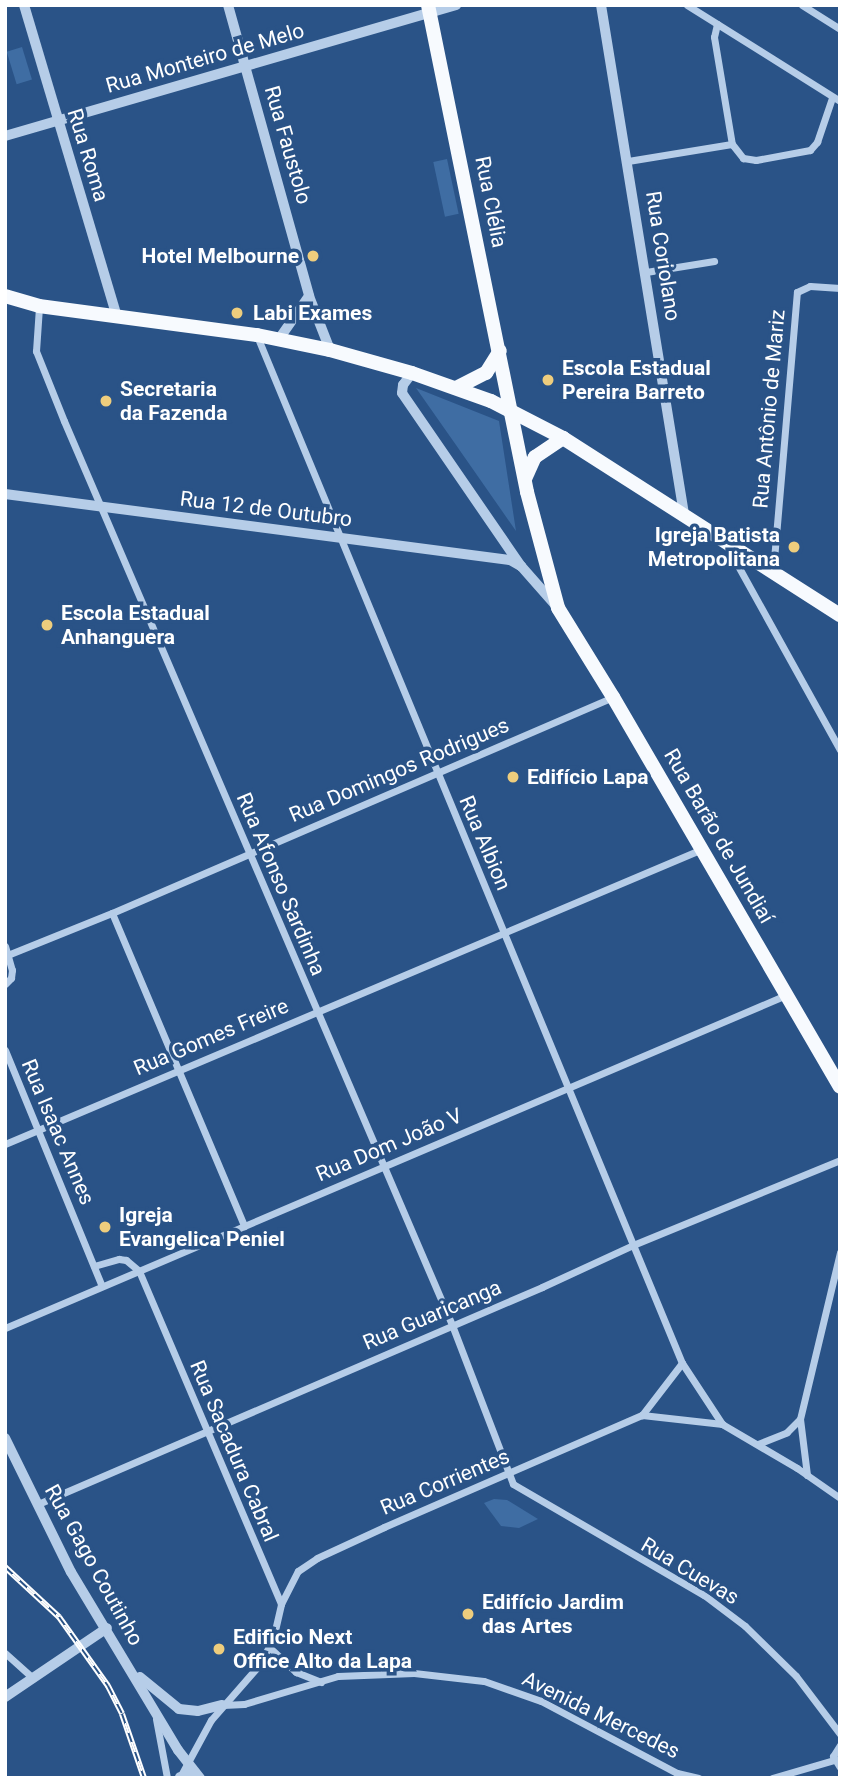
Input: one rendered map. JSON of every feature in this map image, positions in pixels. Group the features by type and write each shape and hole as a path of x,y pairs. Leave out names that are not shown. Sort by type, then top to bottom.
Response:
{"main road":[{"name":"Rua Clélia","path":"429,9 525,480"},
{"path":"5,296 39,306 279,339 330,350 456,387 510,408 563,438 840,615"},
{"path":"456,387 486,373 500,351"},
{"path":"525,480 535,457 563,438"},
{"name":"Rua Barão de Jundiaí","path":"525,480 558,608 613,697 840,1087"}],"street":[{"name":"Rua Roma","path":"24,5 117,316"},
{"name":"Rua Faustolo","path":"228,5 309,296 330,350"},
{"name":"Rua Monteiro de Melo","path":"5,136 429,9 456,5"},
{"name":"Rua Coriolano","path":"601,5 684,514"},
{"path":"687,5 840,101"},
{"path":"802,5 840,29"},
{"path":"717,24 714,37 732,144 739,155 749,160 810,150 817,142 832,98"},
{"path":"628,161 732,144"},
{"path":"646,272 715,261"},
{"name":"Rua Antônio de Mariz","path":"772,571 797,292 815,285 840,288"},
{"path":"279,339 309,296"},
{"name":"Rua Afonso Sardinha","path":"39,306 36,351 452,1325 510,1474"},
{"name":"Rua Albion","path":"257,335 682,1363 722,1424"},
{"path":"412,373 402,385 402,393 521,566 558,608"},
{"name":"Rua 12 de Outubro","path":"5,494 510,560 521,566"},
{"path":"724,539 840,750"},
{"name":"Rua Domingos Rodrigues","path":"7,956 613,697"},
{"name":"Rua Gomes Freire","path":"5,1144 702,849"},
{"path":"112,913 244,1226"},
{"path":"5,946 12,970 11,978 5,985"},
{"name":"Rua Dom João V","path":"5,1328 786,995"},
{"name":"Rua Isaac Annes","path":"5,1050 40,1129 102,1286"},
{"name":"Rua Guaricanga","path":"38,1504 633,1245 840,1160"},
{"path":"831,1164 840,1168"},
{"path":"807,1475 800,1419 840,1252"},
{"path":"94,1266 118,1259 126,1260 139,1271"},
{"name":"Rua Sacadura Cabral","path":"139,1271 281,1604"},
{"path":"642,1415 682,1363"},
{"path":"642,1415 722,1424 758,1444 840,1498"},
{"name":"Rua Corrientes","path":"281,1604 298,1571 317,1558 642,1415"},
{"path":"758,1444 787,1432 800,1419"},
{"name":"Rua Gago Coutinho","path":"5,1438 71,1572 198,1776"},
{"name":"Rua Cuevas","path":"510,1474 513,1484 521,1491 704,1595 745,1626 796,1676 840,1734"},
{"path":"180,1778 189,1758 222,1705 251,1678 269,1647 281,1604"},
{"path":"5,1698 107,1628"},
{"path":"269,1647 296,1672 321,1682"},
{"path":"5,1653 33,1678"},
{"path":"128,1665 179,1709 198,1711 222,1705"},
{"name":"Avenida Mercedes","path":"222,1705 244,1703 338,1676 414,1673 484,1681 541,1700 670,1770 698,1778"},
{"path":"154,1708 167,1778"},
{"name":"Rua Cuevas","path":"832,1723 838,1746"},
{"path":"834,1760 838,1746"},
{"path":"834,1760 840,1767"},
{"path":"772,1778 834,1760"},
{"path":"180,1778 198,1776"}],"shaded area":[{"path":"22,47 32,80 17,84 7,52"},
{"path":"447,159 459,214 445,217 433,162"},
{"path":"416,388 499,421 516,531 456,445"},
{"path":"494,1499 507,1500 538,1519 519,1528 501,1526 484,1503"}],"railway":[{"path":"5,1567 59,1617 108,1686 122,1714 144,1778"}],"place":[{"name":"Hotel Melbourne","path":"313,256"},
{"name":"Labi Exames","path":"237,313"},
{"name":"Escola Estadual Pereira Barreto","path":"548,380"},
{"name":"Secretaria da Fazenda","path":"106,401"},
{"name":"Igreja Batista Metropolitana","path":"794,547"},
{"name":"Escola Estadual Anhanguera","path":"47,625"},
{"name":"Edifício Lapa","path":"513,777"},
{"name":"Igreja Evangelica Peniel","path":"105,1227"},
{"name":"Edifício Jardim das Artes","path":"468,1614"},
{"name":"Edificio Next Office Alto da Lapa","path":"219,1649"}]}
